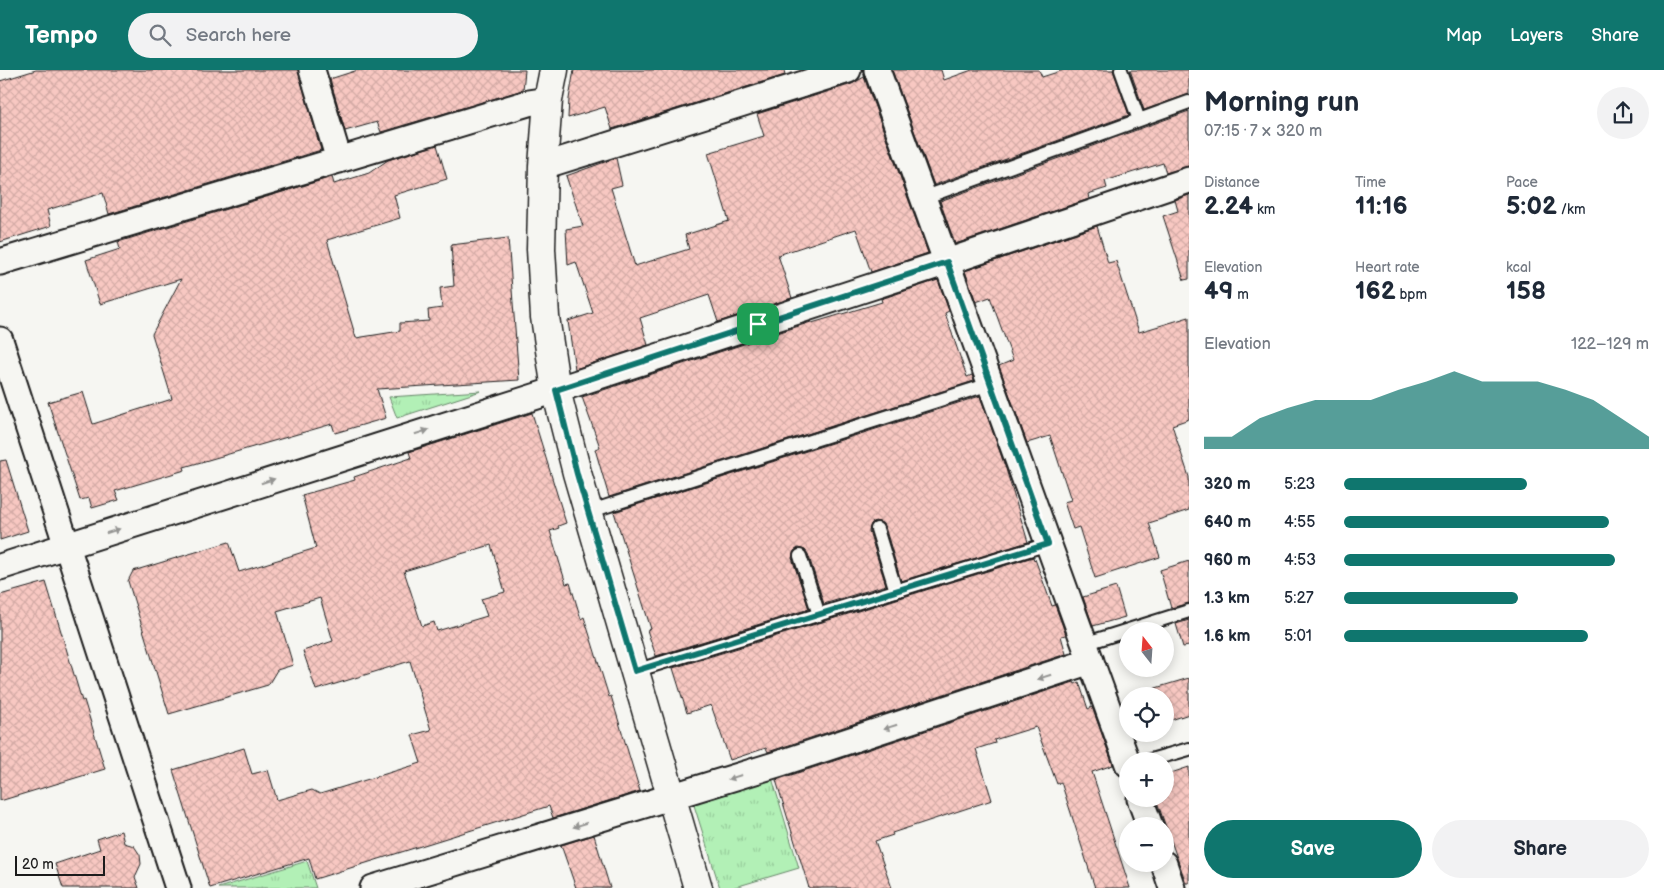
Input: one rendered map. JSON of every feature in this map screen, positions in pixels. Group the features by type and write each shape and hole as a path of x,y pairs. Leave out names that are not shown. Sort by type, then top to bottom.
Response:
{"street":[{"path":"312,70 339,160"},
{"path":"554,70 548,100 543,166 541,249 545,308 556,390 577,474 698,888"},
{"path":"543,166 848,70"},
{"path":"877,70 1124,752"},
{"path":"0,262 528,103 548,100"},
{"path":"0,566 556,390 947,262 1189,180"},
{"path":"0,340 178,888"},
{"path":"373,888 790,760 1087,652"},
{"path":"1167,872 1172,888"}],"lane":[{"path":"1121,70 1139,120"},
{"path":"923,198 1189,102"},
{"path":"588,512 990,384"},
{"path":"877,529 896,591"},
{"path":"635,671 1048,544"},
{"path":"800,556 819,615"},
{"path":"1087,652 1189,611"},
{"path":"1174,753 1189,749"}],"green space":[{"path":"481,391 397,418 389,397"},
{"path":"772,778 799,868 732,888 720,888 693,802"},
{"path":"307,861 316,888 218,888"}],"building":[{"path":"36,70 298,70 321,150 109,214 103,193 47,210 51,226 0,242 0,81"},
{"path":"358,70 525,70 523,90 381,132 377,122 345,131 330,79"},
{"path":"574,70 784,70 785,75 612,129 605,107 568,118"},
{"path":"892,70 941,70 944,80 972,70 1039,70 1042,77 1064,70 1113,70 1129,115 934,185"},
{"path":"1130,70 1189,70 1189,94 1144,110"},
{"path":"864,77 928,253 871,272 856,229 778,255 792,298 718,322 709,295 640,318 648,345 575,369 568,321 593,313 576,262 568,265 566,229 583,226 566,176 616,158 622,185 611,188 635,266 689,249 685,235 729,221 708,153 764,136 757,114 852,84"},
{"path":"1189,111 1189,166 1166,173 1163,163 1105,181 1107,188 1088,194 1089,199 955,244 940,201"},
{"path":"437,145 447,179 394,195 400,218 327,240 356,338 400,331 400,323 429,321 428,310 442,308 440,288 454,286 451,245 508,238 519,380 377,389 386,418 335,433 332,424 184,467 185,470 115,491 119,500 92,508 89,498 80,500 48,402 83,392 93,424 172,399 152,334 181,279 100,304 86,260 120,249 118,242 332,177 334,184 369,173 388,160"},
{"path":"1189,195 1189,279 1184,280 1163,216 1178,211 1175,200"},
{"path":"1097,226 1108,263 1116,261 1139,332 1189,317 1189,419 1172,425 1189,477 1189,510 1149,523 1160,557 1095,578 1079,527 1073,529 1064,502 1071,500 1050,436 1027,443 999,366 1013,360 990,297 976,302 965,271"},
{"path":"938,280 949,311 945,313 967,377 972,375 974,381 609,497 595,449 600,447 582,397 811,322 882,302 881,299"},
{"path":"980,396 1006,469 1028,542 901,581 885,527 882,523 875,521 871,524 869,531 886,585 824,604 808,554 805,550 798,548 794,551 792,558 809,609 656,656 647,630 651,629 614,512"},
{"path":"532,413 566,523 550,531 566,584 570,583 581,619 584,617 640,791 553,818 549,806 315,879 309,858 210,888 173,770 244,748 252,774 268,770 277,800 312,790 320,794 421,763 412,735 431,730 410,661 316,690 303,651 333,641 320,598 277,611 293,665 277,670 268,685 169,714 128,581 133,571 229,542 239,572 316,548 302,495 355,480 354,477 411,458 409,452","holes":["491,545 505,592 481,599 487,616 437,631 434,622 422,626 404,571"]},
{"path":"6,460 28,531 0,540 0,461"},
{"path":"1033,557 1052,606 1055,605 1066,635 1061,636 1066,654 768,752 766,748 730,760 711,705 687,713 673,668"},
{"path":"1189,561 1189,603 1171,608 1160,570"},
{"path":"46,582 105,769 0,801 0,595"},
{"path":"1116,587 1125,617 1093,626 1083,597"},
{"path":"1189,620 1189,646 1183,647 1176,624"},
{"path":"1189,678 1189,714 1174,719 1174,687 1159,687"},
{"path":"1074,682 1075,684 1079,682 1088,709 1092,707 1113,765 1092,772 1119,854 1119,872 1125,872 1130,888 1095,888 1061,782 1057,784 1036,727 994,740 995,743 976,749 992,800 892,833 893,835 875,841 892,888 809,888 776,780"},
{"path":"1189,767 1189,883 1186,883 1174,849 1174,817 1162,817 1159,807 1174,807 1174,772"},
{"path":"121,831 124,843 134,846 140,855 141,864 135,877 139,888 63,888 55,864 100,849 97,839"},
{"path":"594,835 610,888 576,888 561,845"}],"route":[{"path":"947,262 1048,544 635,671 577,474 556,390 758,324 947,262"}]}
